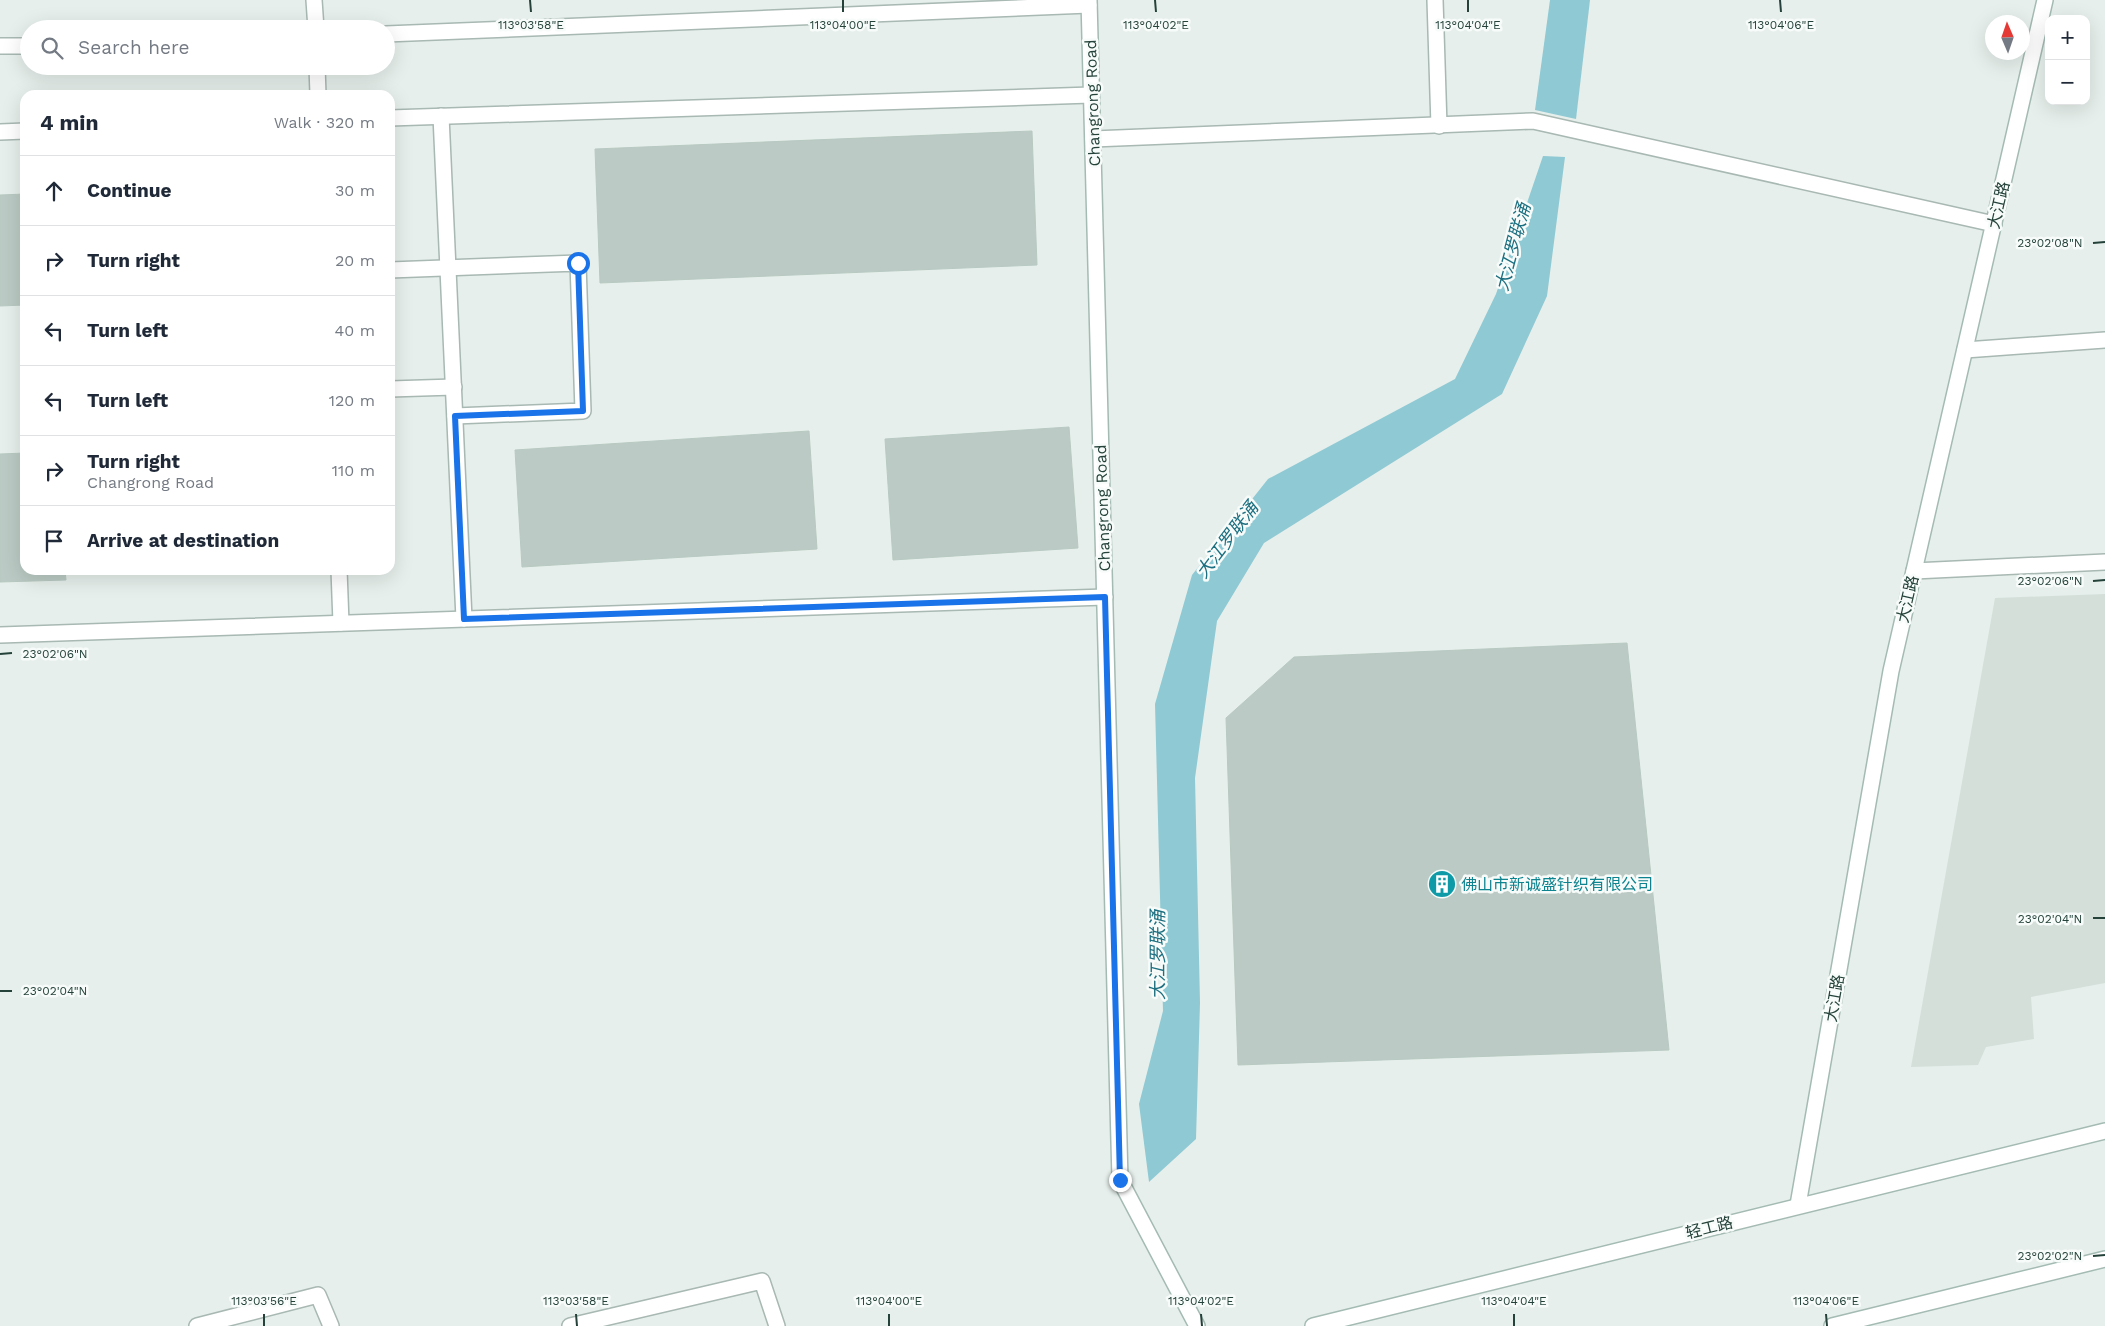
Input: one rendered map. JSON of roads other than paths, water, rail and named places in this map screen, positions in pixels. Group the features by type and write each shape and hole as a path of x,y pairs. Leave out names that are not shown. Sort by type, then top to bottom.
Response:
{"street":[{"path":"314,0 315,20"},
{"path":"1435,0 1439,126"},
{"name":"大江路","path":"1798,1205 1891,672 2045,0"},
{"path":"395,34 1089,3"},
{"name":"Changrong Road","path":"1089,3 1120,1180 1197,1326"},
{"path":"1,46 20,46"},
{"path":"317,75 318,90"},
{"path":"395,118 1091,95"},
{"path":"442,116 464,619"},
{"path":"1092,139 1534,121 1994,224"},
{"path":"0,132 20,131"},
{"path":"395,270 578,263 583,411 455,416"},
{"path":"1964,350 2105,340"},
{"path":"395,389 454,387"},
{"path":"1914,571 2105,562"},
{"path":"339,575 341,624"},
{"path":"0,635 1105,597"},
{"name":"轻工路","path":"1313,1326 1798,1205 2105,1131"},
{"path":"1832,1326 2105,1259"},
{"path":"570,1326 762,1281 777,1326"},
{"path":"197,1326 318,1295 331,1326"}],"water":[{"path":"1550,0 1590,0 1576,119 1535,110"},
{"name":"大江罗联涌","path":"1543,156 1565,157 1547,296 1502,394 1264,543 1217,621 1195,778 1200,1003 1196,1139 1149,1182 1139,1104 1163,1011 1155,704 1192,575 1268,479 1455,379 1496,294"}],"place":[{"name":"佛山市新诚盛针织有限公司","path":"1442,884"}]}
